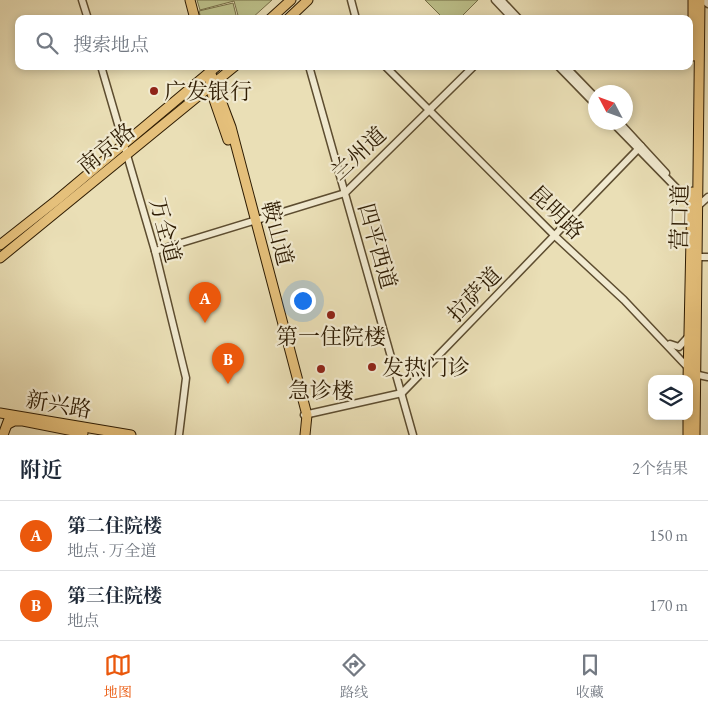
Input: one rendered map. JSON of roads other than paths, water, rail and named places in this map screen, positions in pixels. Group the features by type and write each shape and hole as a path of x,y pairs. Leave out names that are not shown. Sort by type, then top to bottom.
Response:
{"main road":[{"path":"190,0 194,15"},
{"path":"274,15 291,0"},
{"path":"294,15 308,0"},
{"name":"营口道","path":"693,0 694,204"},
{"name":"营口道","path":"691,375 699,50 705,3"},
{"path":"693,59 699,50"},
{"name":"南京路","path":"0,245 124,145 209,70"},
{"name":"鞍山道","path":"209,70 217,107 254,221"},
{"path":"213,85 217,70"},
{"name":"南京路","path":"0,258 231,70"},
{"path":"220,97 221,84 232,70"},
{"name":"鞍山道","path":"213,85 220,97 231,127 305,415 306,435"},
{"path":"192,103 206,98 217,107"},
{"name":"营口道","path":"691,375 688,366 688,337 693,257"},
{"name":"营口道","path":"693,406 695,435"},
{"path":"5,413 8,424"},
{"name":"新兴路","path":"5,413 131,435"},
{"name":"鞍山道","path":"301,435 305,415"},
{"path":"688,420 688,435"},
{"path":"3,435 8,424 14,421 95,435"}],"street":[{"path":"82,0 87,15"},
{"path":"351,0 355,15"},
{"path":"495,0 508,15"},
{"path":"501,0 515,15"},
{"name":"万全道","path":"102,70 155,251 186,378 179,435"},
{"name":"四平西道","path":"310,70 402,393 412,435"},
{"name":"昆明路","path":"389,70 688,366"},
{"name":"兰州道","path":"155,251 345,193 470,70"},
{"path":"562,70 588,97"},
{"path":"569,70 588,90"},
{"path":"621,130 694,204 708,197"},
{"path":"625,130 640,148"},
{"name":"拉萨道","path":"402,393 640,148"},
{"path":"693,257 708,257"},
{"path":"667,344 679,346 688,337"},
{"path":"693,376 708,377"},
{"path":"305,415 402,393"}],"place":[{"name":"广发银行","path":"154,91"},
{"name":"第一住院楼","path":"331,315"},
{"name":"第二住院楼","path":"205,323"},
{"name":"发热门诊","path":"372,367"},
{"name":"急诊楼","path":"321,369"},
{"name":"第三住院楼","path":"228,384"}]}
